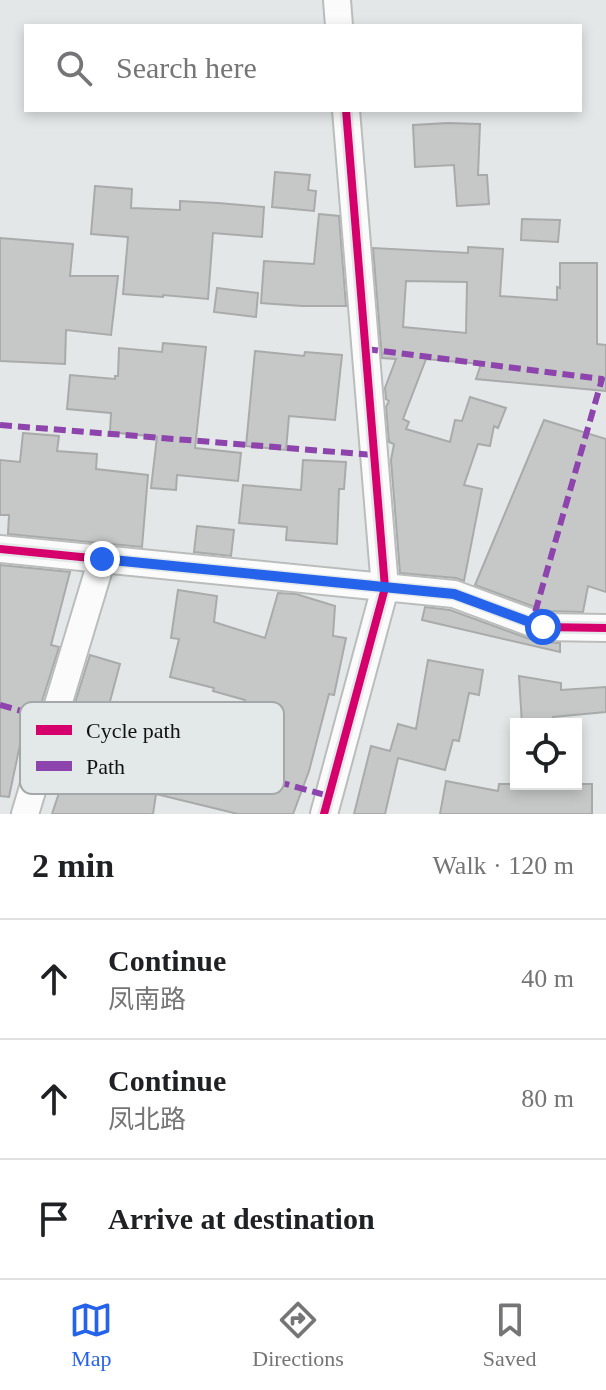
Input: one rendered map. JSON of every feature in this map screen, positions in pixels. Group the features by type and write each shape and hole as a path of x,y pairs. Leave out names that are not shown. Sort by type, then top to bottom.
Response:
{"street":[{"path":"337,0 339,24"},
{"path":"324,814 385,588 346,112"},
{"path":"0,549 454,594 543,627 606,628"},
{"path":"59,702 102,559"},
{"path":"25,814 31,794"}],"building":[{"path":"480,124 478,175 487,175 489,204 457,206 454,165 415,167 413,125"},
{"path":"275,172 310,175 308,190 316,191 314,211 272,207"},
{"path":"95,186 132,189 131,208 180,210 180,201 264,207 262,237 213,233 208,299 123,294 128,237 91,234"},
{"path":"319,214 339,216 346,306 261,303 264,261 314,264"},
{"path":"522,219 560,220 558,242 521,240"},
{"path":"0,238 73,244 70,276 118,276 111,335 66,330 65,364 0,361"},
{"path":"468,247 503,249 500,296 557,300 560,263 597,263 597,344 606,345 606,391 476,379 481,364 426,359 403,419 409,422 406,429 450,442 455,420 462,421 470,397 506,408 498,428 494,426 490,446 478,444 464,485 482,489 464,581 400,573 391,460 394,444 389,442 386,407 389,401 385,388 396,359 382,358 373,248 468,253","holes":["406,281 467,282 466,333 403,327"]},
{"path":"217,288 258,293 256,317 214,312"},
{"path":"163,343 206,347 195,448 241,453 238,481 177,475 176,490 151,488 157,437 110,432 111,413 67,409 70,375 115,379 118,376 119,348 162,352"},
{"path":"255,351 304,356 305,352 342,355 335,420 289,416 286,450 246,446"},
{"path":"544,420 606,439 606,592 588,586 583,612 546,611 475,585"},
{"path":"23,433 59,436 57,451 97,454 96,469 148,475 142,547 8,534 9,515 0,515 0,460 20,462"},
{"path":"303,460 346,462 344,489 339,489 337,544 286,540 287,527 239,523 243,485 301,490"},
{"path":"197,526 234,530 231,556 194,552"},
{"path":"0,565 70,572 51,645 59,647 42,702 20,702 20,745 9,797 0,796"},
{"path":"178,590 217,596 214,622 265,638 278,593 296,594 335,606 333,636 346,638 334,695 329,694 309,771 293,814 238,814 156,794 284,794 284,702 245,702 213,691 214,688 170,677 179,639 171,638"},
{"path":"425,607 450,610 538,642 560,643 560,652 422,620"},
{"path":"90,655 120,664 110,702 75,702"},
{"path":"428,660 483,670 479,695 469,693 459,741 453,740 445,770 398,758 385,814 354,814 371,746 390,751 398,724 416,729"},
{"path":"519,676 561,683 561,690 606,687 606,712 522,718"},
{"path":"446,781 498,791 499,784 510,784 510,790 582,790 582,784 592,784 592,814 440,814"},
{"path":"59,794 156,794 153,814 52,814"}],"marked path":[{"path":"366,349 602,379 532,623"},
{"path":"0,425 374,455"},
{"path":"0,705 20,711"},
{"path":"284,784 329,796"}],"cycle path":[{"path":"324,814 385,588 346,112"},
{"path":"0,549 454,594 543,627 606,628"}],"route":[{"path":"102,559 454,594 543,627"}]}
